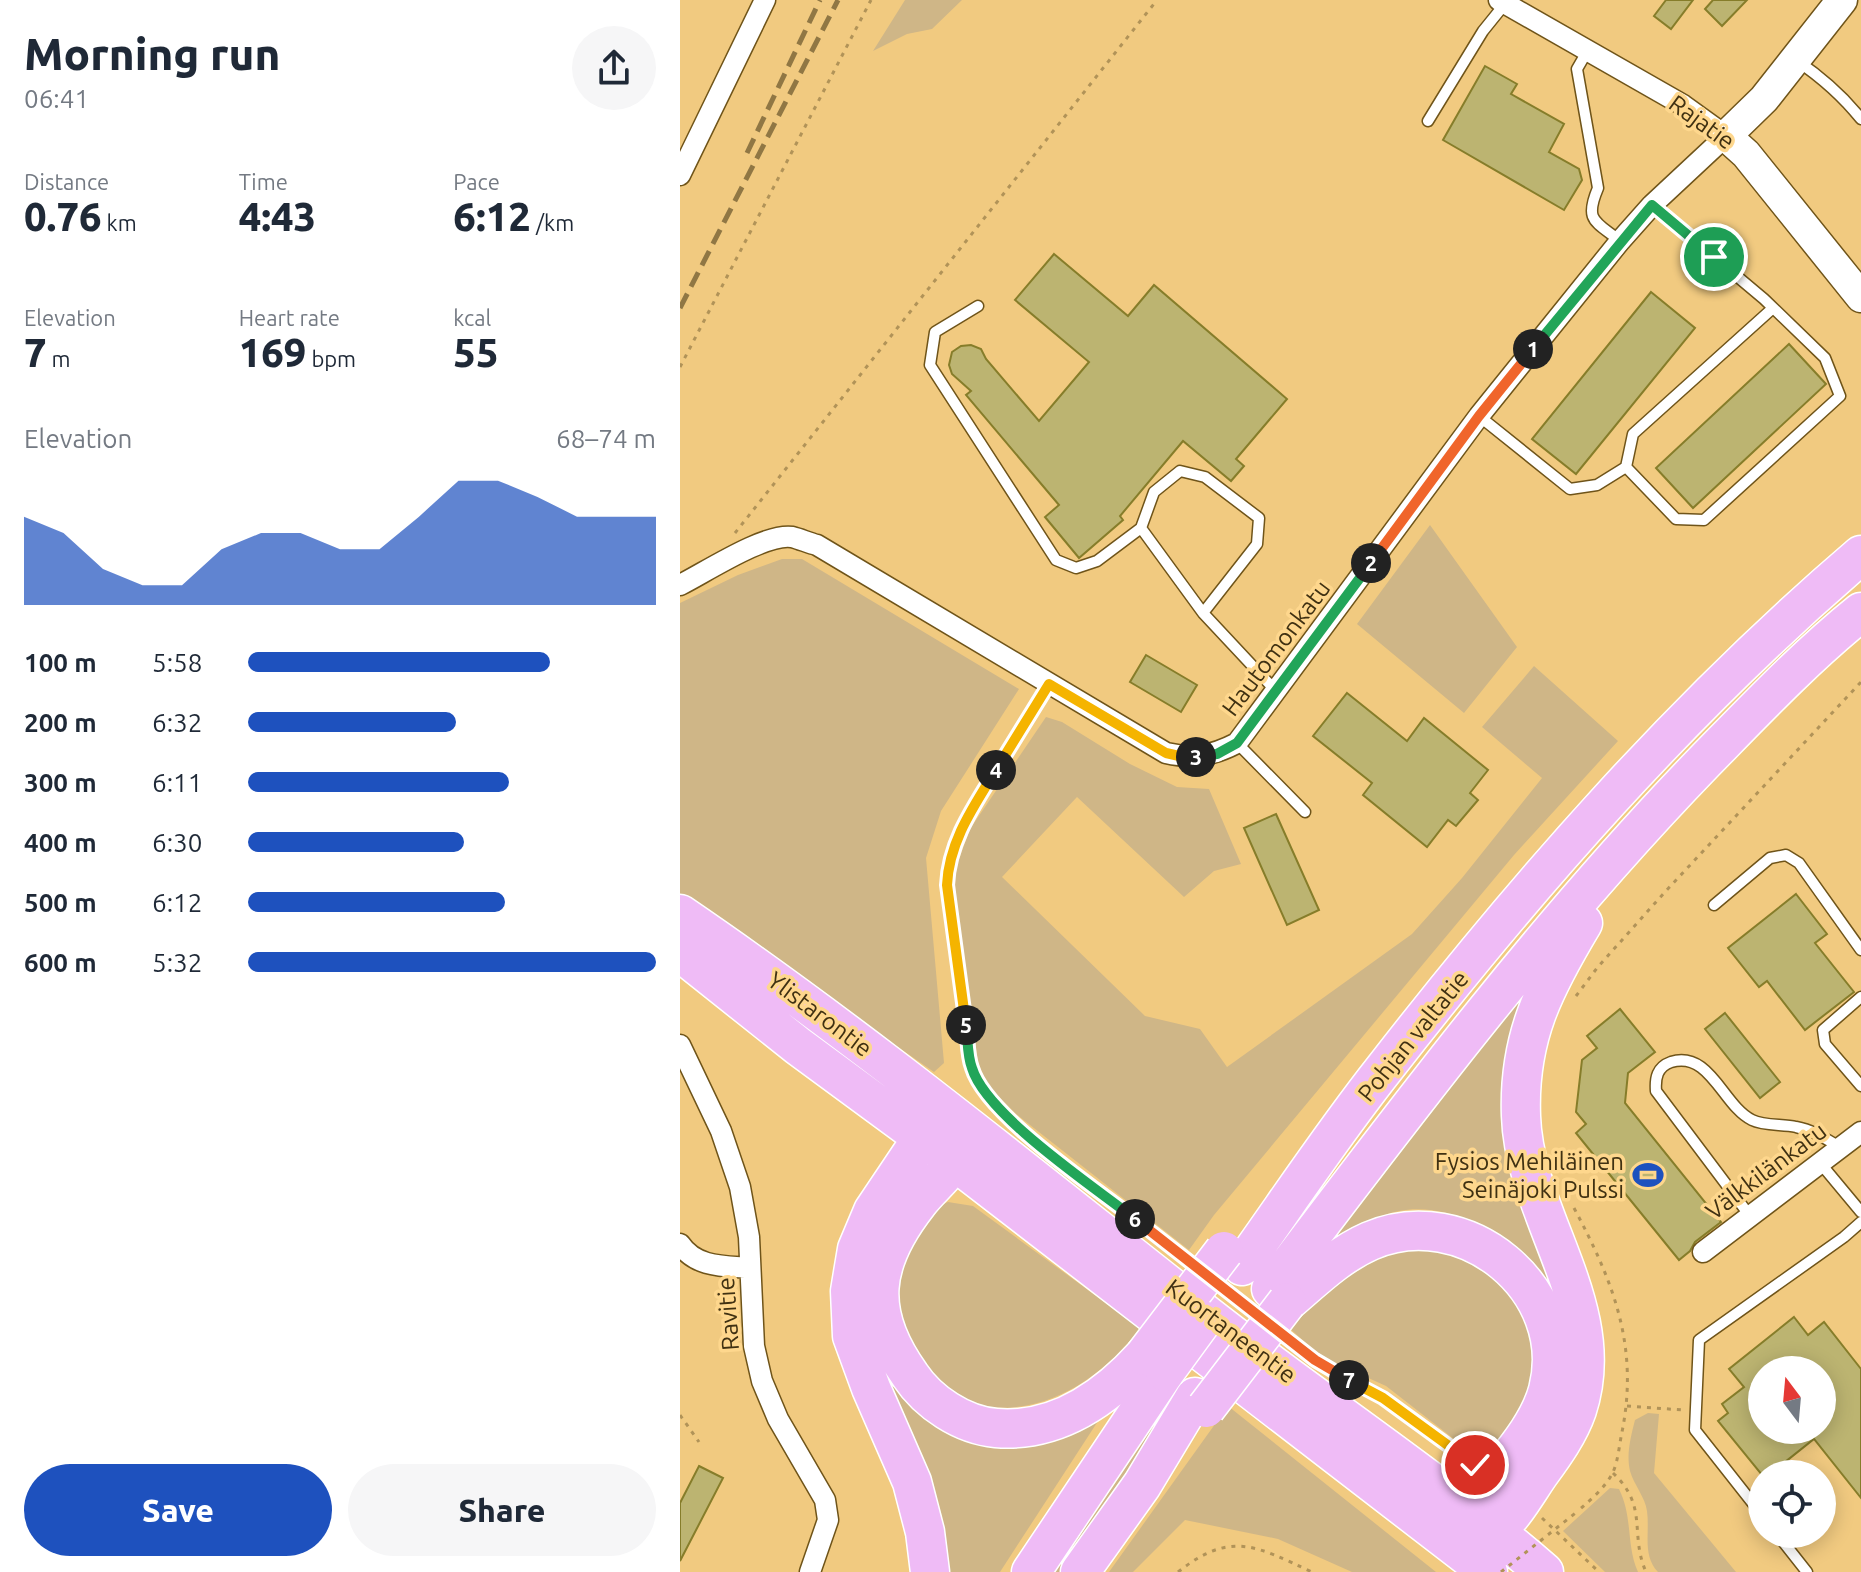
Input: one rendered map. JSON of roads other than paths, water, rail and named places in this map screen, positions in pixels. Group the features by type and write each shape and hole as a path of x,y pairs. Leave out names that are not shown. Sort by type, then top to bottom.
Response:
{"highway":[{"name":"Pohjan valtatie","path":"1031,1572 1154,1364 1383,1070 1517,906 1633,774 1793,614 1861,555"},
{"name":"Pohjan valtatie","path":"1080,1572 1268,1300 1448,1056 1646,822 1750,715 1861,612"},
{"path":"1459,1549 1507,1489 1556,1451 1577,1410 1584,1374 1583,1335 1576,1301 1528,1168 1521,1117 1522,1064 1542,994 1646,822"},
{"name":"Ylistarontie","path":"680,914 958,1117"},
{"name":"Ylistarontie","path":"680,952 798,1046 953,1160"},
{"path":"930,1572 925,1532 912,1482 852,1336 850,1291 857,1249 873,1211 922,1138 958,1117"},
{"path":"958,1117 953,1160 910,1213 882,1265 878,1297 884,1328 896,1356 916,1384 937,1405 961,1417 988,1427 1018,1430 1051,1422 1084,1408 1154,1364"},
{"name":"Kuortaneentie","path":"958,1117 1216,1322 1482,1520 1544,1572"},
{"name":"Kuortaneentie","path":"953,1160 1488,1572"},
{"path":"1268,1300 1371,1240 1409,1231 1447,1233 1480,1244 1509,1264 1533,1294 1546,1324 1553,1360 1548,1391 1507,1489"}],"street":[{"path":"680,175 765,0"},
{"path":"1726,136 1764,99 1842,0"},
{"name":"Rajatie","path":"1501,2 1683,105 1726,136 1746,154 1861,297"},
{"name":"Hautomonkatu","path":"680,585 771,539 790,537 817,545 1166,753 1188,758 1217,754 1237,743 1479,416 1620,241 1652,205 1726,136"},
{"name":"Ravitie","path":"680,1045 721,1131 740,1187 749,1237 754,1346 762,1381 778,1419 825,1500 828,1520 810,1572"},
{"name":"Välkkilänkatu","path":"1703,1252 1861,1132"},
{"path":"680,1244 686,1252 714,1267 750,1268"}],"lane":[{"path":"1428,121 1501,2"},
{"path":"1588,50 1577,69 1598,188 1590,206 1593,219 1620,241"},
{"path":"1794,59 1818,75 1861,119"},
{"path":"1626,467 1676,519 1704,520 1840,396 1825,358 1773,308 1652,205"},
{"path":"978,306 935,332 930,365 1056,560 1076,568 1097,561 1141,528 1154,492 1180,471 1205,477 1259,518 1257,544 1203,613"},
{"path":"1479,416 1570,489 1597,485 1626,467 1633,434 1773,308"},
{"path":"1141,528 1203,613 1277,692"},
{"path":"1237,743 1305,812"},
{"path":"1714,905 1770,858 1786,855 1799,863 1861,950"},
{"path":"1861,997 1823,1030 1825,1044 1861,1086"},
{"path":"1750,1216 1656,1091 1655,1077 1664,1065 1683,1059 1699,1064 1753,1121 1812,1131 1841,1148"},
{"path":"1821,1164 1861,1212"},
{"path":"1748,1497 1695,1430 1699,1340 1861,1222"},
{"path":"1788,1548 1807,1572"}],"railway":[{"path":"747,153 820,0"},
{"path":"680,308 838,0"}],"place":[{"name":"Fysios Mehiläinen Seinäjoki Pulssi","path":"1648,1175"}]}
